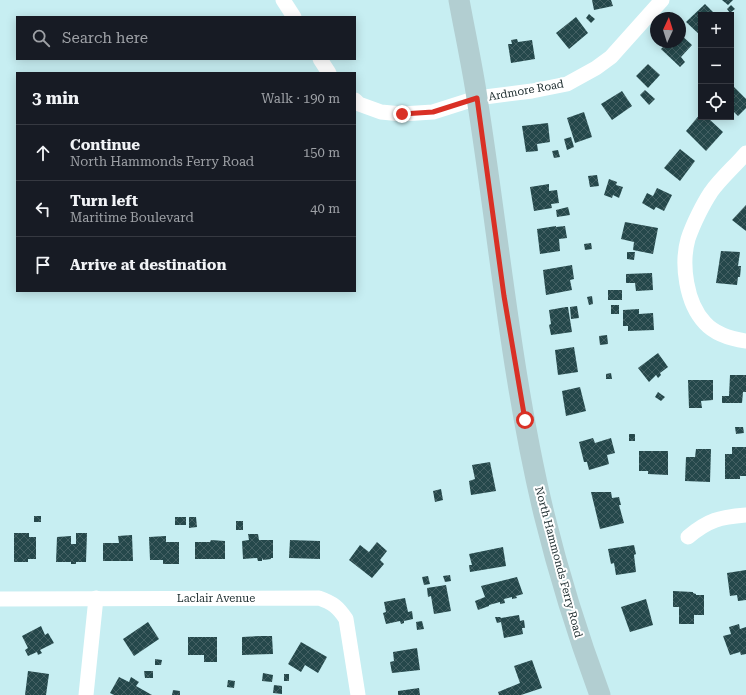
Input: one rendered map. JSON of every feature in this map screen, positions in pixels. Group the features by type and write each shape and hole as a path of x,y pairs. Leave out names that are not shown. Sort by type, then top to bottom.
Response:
{"street":[{"path":"283,0 293,16"},
{"name":"North Hammonds Ferry Road","path":"459,0 477,98 504,296 525,420 544,514 568,600 600,695"},
{"name":"Ardmore Road","path":"356,101 359,104 381,112 402,114 433,112 477,98 532,91 567,84 596,68 611,57 662,0"},
{"path":"321,60 329,72"},
{"path":"746,153 712,192 700,213 688,239 686,282 693,306 705,323 721,335 746,341"},
{"path":"688,537 699,528 714,520 746,515"},
{"path":"86,695 96,598"},
{"name":"Laclair Avenue","path":"0,599 319,598 329,601 340,609 346,619 358,695"}],"building":[{"path":"592,0 611,0 613,6 594,10"},
{"path":"722,0 733,0 728,5"},
{"path":"705,4 713,12 698,12 698,33 686,22"},
{"path":"731,5 735,9 729,12 727,9"},
{"path":"589,14 595,19 591,23 586,18"},
{"path":"576,17 588,33 569,49 556,33"},
{"path":"517,39 518,42 532,40 535,59 511,63 508,44 512,44 511,40"},
{"path":"686,40 692,45 681,57 685,62 680,67 661,49 686,48"},
{"path":"648,64 660,75 648,88 636,76"},
{"path":"734,87 746,99 746,108 738,116 734,112"},
{"path":"645,90 655,99 649,105 640,95"},
{"path":"622,91 632,106 612,120 601,104"},
{"path":"584,112 592,137 575,143 567,118"},
{"path":"698,117 698,120 710,120 723,132 706,151 686,131"},
{"path":"548,123 550,142 537,144 538,151 526,152 522,126"},
{"path":"571,137 574,147 567,150 564,139"},
{"path":"680,149 695,161 680,181 664,168"},
{"path":"558,150 560,157 554,158 552,151"},
{"path":"597,175 599,186 590,187 588,176"},
{"path":"609,179 617,182 616,185 623,187 619,198 613,195 612,198 604,195"},
{"path":"549,184 549,191 557,190 559,203 551,204 552,208 534,211 530,187"},
{"path":"657,188 672,195 664,211 656,207 654,210 642,203 647,193 653,196"},
{"path":"746,205 746,231 732,220"},
{"path":"568,207 570,215 557,217 556,210"},
{"path":"625,222 658,228 653,254 633,250 634,242 621,239"},
{"path":"565,226 567,238 559,239 560,251 540,254 537,229"},
{"path":"591,243 592,249 585,250 584,244"},
{"path":"721,251 740,252 738,266 741,266 740,277 738,277 737,285 716,283"},
{"path":"627,252 635,252 634,260 627,259"},
{"path":"572,265 574,279 570,280 572,290 546,295 543,270"},
{"path":"652,273 653,290 636,291 635,283 626,283 626,274"},
{"path":"608,290 622,290 622,300 608,300"},
{"path":"592,296 593,304 589,305 587,297"},
{"path":"611,305 619,305 619,314 611,314"},
{"path":"577,306 579,318 571,319 570,307"},
{"path":"568,307 572,332 551,335 549,310"},
{"path":"639,309 639,314 653,313 654,330 628,331 628,326 623,326 623,310"},
{"path":"607,335 608,344 600,345 599,336"},
{"path":"574,347 578,372 558,375 555,350"},
{"path":"658,353 668,367 660,373 661,375 658,378 656,375 649,382 638,368"},
{"path":"611,373 612,379 606,379 606,374"},
{"path":"730,375 746,375 746,392 743,392 742,403 722,403 722,396 729,396"},
{"path":"688,380 713,380 713,400 701,401 702,408 689,408"},
{"path":"580,387 586,411 566,416 562,391"},
{"path":"658,392 665,397 661,401 655,397"},
{"path":"735,427 743,427 744,433 736,434"},
{"path":"629,434 635,434 635,441 629,441"},
{"path":"593,438 595,443 611,438 615,453 607,455 609,464 589,470 587,462 584,462 579,442"},
{"path":"732,447 746,447 746,476 740,476 740,479 725,479 725,454 732,454"},
{"path":"696,449 711,449 710,482 685,481 686,457 695,457"},
{"path":"639,451 668,451 668,475 648,474 648,471 639,471"},
{"path":"490,462 496,491 471,495 469,481 475,479 472,465"},
{"path":"441,489 443,500 435,502 433,491"},
{"path":"591,492 611,492 612,498 619,497 621,505 619,505 624,523 600,529"},
{"path":"34,516 41,516 41,522 34,522"},
{"path":"175,517 186,517 186,525 175,525"},
{"path":"189,517 196,517 197,527 189,528"},
{"path":"236,521 243,521 243,530 236,530"},
{"path":"14,533 29,533 29,537 36,537 36,559 28,559 28,562 14,562"},
{"path":"76,533 87,533 86,562 76,562 76,564 71,564 71,562 56,562 57,537 71,536 71,544 76,544"},
{"path":"248,534 258,534 259,540 273,540 273,558 263,560 262,558 262,561 258,561 257,558 243,559 242,541 249,540"},
{"path":"132,535 133,561 103,561 103,543 119,543 118,536"},
{"path":"166,536 166,542 179,542 179,564 163,564 163,560 150,560 149,537"},
{"path":"211,540 225,541 225,559 195,559 195,542 210,542"},
{"path":"290,540 320,541 320,559 289,558"},
{"path":"377,542 387,551 380,560 384,564 372,578 349,560 360,545 369,552"},
{"path":"634,545 636,554 634,555 636,572 616,575 614,563 611,564 608,549"},
{"path":"503,547 506,566 470,572 469,565 472,565 469,554"},
{"path":"746,570 746,600 738,601 737,595 730,596 727,573"},
{"path":"450,575 451,581 445,582 443,576"},
{"path":"428,576 430,584 424,585 422,577"},
{"path":"517,577 523,594 516,596 517,598 512,599 512,597 504,599 505,603 500,604 500,602 478,610 475,601 485,597 481,586"},
{"path":"446,585 451,611 434,614 431,596 428,597 427,588"},
{"path":"673,591 693,592 696,595 704,595 704,615 694,615 694,624 679,624 679,607 673,607"},
{"path":"405,598 408,612 412,611 413,619 404,621 404,623 401,624 400,621 386,624 383,613 386,612 384,602"},
{"path":"646,599 653,625 630,632 621,607"},
{"path":"519,615 520,621 524,620 525,628 522,628 523,634 504,638 501,622 497,623 495,617 501,618"},
{"path":"422,621 424,629 417,630 416,622"},
{"path":"148,622 159,639 134,656 123,639"},
{"path":"739,624 740,629 746,627 746,654 741,655 740,652 730,655 723,636 731,634 729,627"},
{"path":"41,626 45,635 48,633 54,643 40,650 42,653 38,655 37,652 28,656 25,650 28,648 22,636"},
{"path":"272,636 273,654 242,655 242,637"},
{"path":"188,637 217,637 217,662 204,662 204,655 188,655"},
{"path":"301,642 327,657 318,673 305,665 301,672 288,664"},
{"path":"417,648 420,670 392,673 390,662 394,661 393,652"},
{"path":"155,659 162,660 161,665 155,665"},
{"path":"532,660 542,688 521,695 499,695 498,692 520,683 514,666"},
{"path":"28,671 49,674 46,695 25,695"},
{"path":"144,671 153,671 153,678 145,678"},
{"path":"263,673 273,675 272,682 262,681"},
{"path":"284,674 289,674 289,681 284,681"},
{"path":"119,677 129,682 131,677 139,682 136,686 152,695 114,695 110,693"},
{"path":"228,680 235,681 234,688 227,687"},
{"path":"274,685 282,686 282,694 273,693"},
{"path":"419,688 420,695 398,695 398,691"},
{"path":"173,690 180,691 180,695 172,695"}],"route":[{"path":"402,114 433,112 477,98 504,296 525,420"}]}
